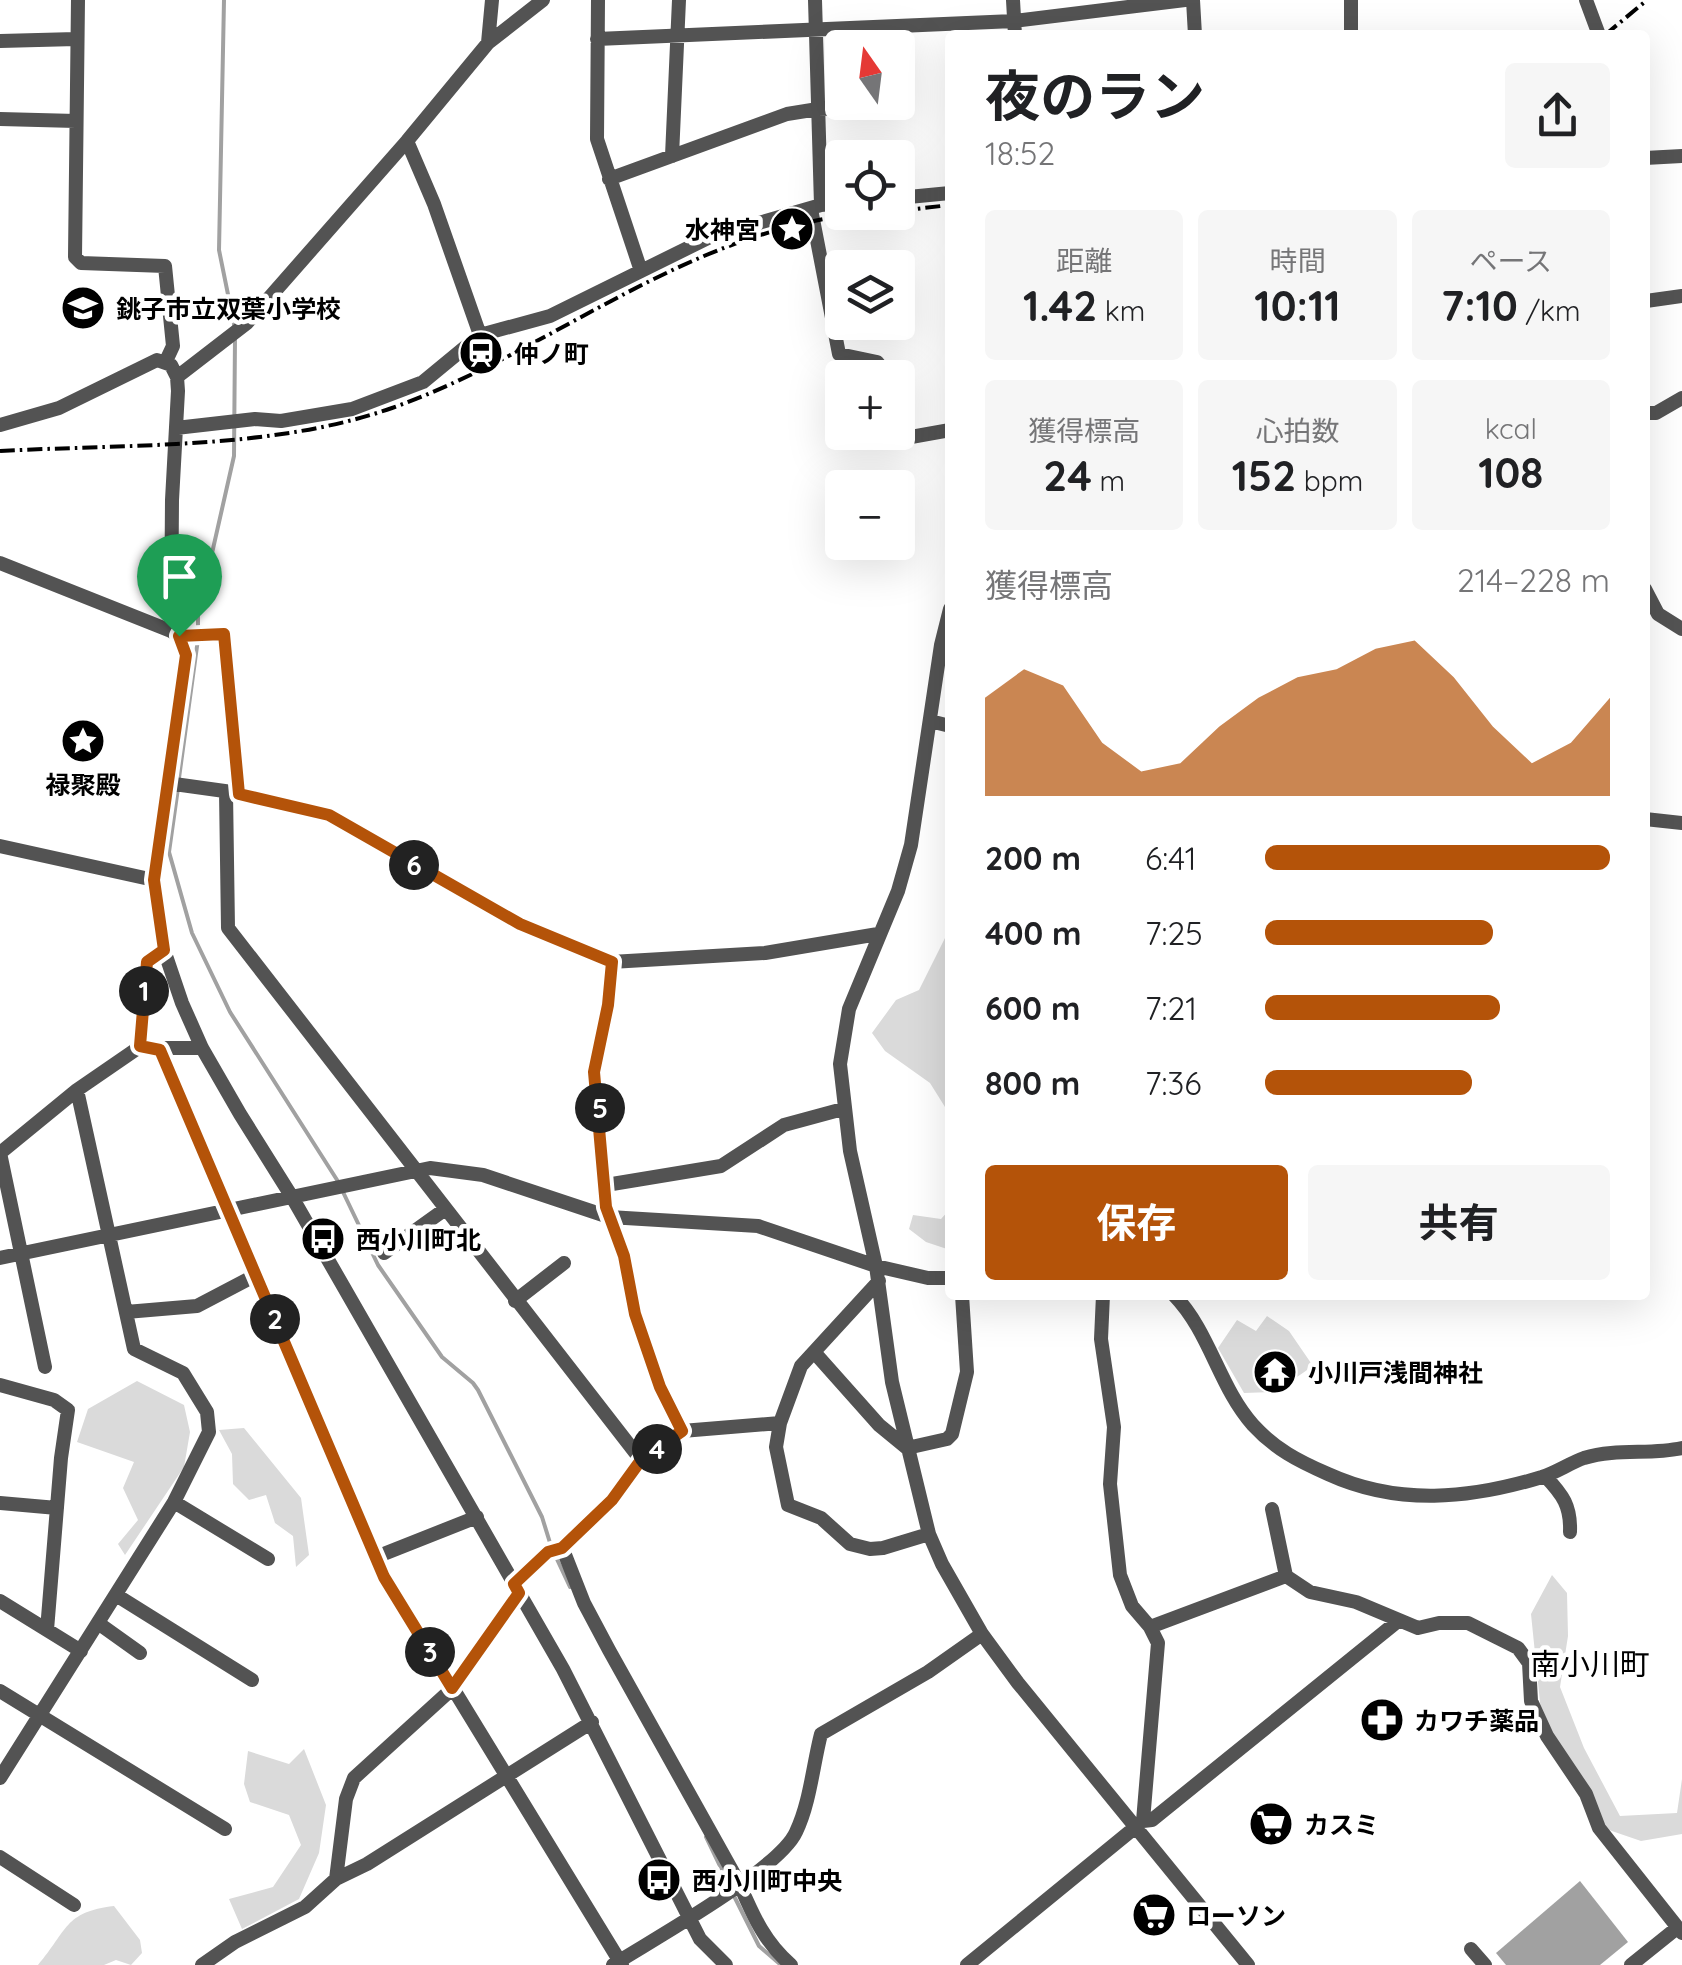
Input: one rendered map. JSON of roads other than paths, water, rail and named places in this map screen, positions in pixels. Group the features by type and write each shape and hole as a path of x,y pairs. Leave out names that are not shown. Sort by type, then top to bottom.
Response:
{"street":[{"path":"78,0 75,257 82,263 165,266 173,346 166,360"},
{"path":"488,42 492,0"},
{"path":"177,377 247,323 408,141 488,42 544,0"},
{"path":"598,0 597,139 641,271"},
{"path":"672,156 680,0"},
{"path":"815,0 816,207 838,354 867,360"},
{"path":"1013,0 1014,28"},
{"path":"597,38 816,29 1014,28 1185,0"},
{"path":"1193,0 1195,30"},
{"path":"1351,0 1351,30"},
{"path":"1586,0 1597,30"},
{"path":"0,41 76,39"},
{"path":"609,179 787,114 825,108"},
{"path":"0,119 76,121"},
{"path":"408,141 480,336"},
{"path":"1650,158 1682,156"},
{"path":"915,196 945,193"},
{"path":"176,428 281,421 352,409 423,382 480,336 550,316 733,228 825,206"},
{"path":"1650,303 1682,296"},
{"path":"166,360 177,377 172,500 175,633 186,655 154,880 164,950 202,1048 292,1196 592,1722 688,1920 700,1939 726,1965"},
{"path":"0,425 59,408 148,363 166,360"},
{"path":"1650,413 1682,398"},
{"path":"915,437 945,431"},
{"path":"0,563 175,633 224,634 232,792 228,928 641,1460"},
{"path":"1650,602 1658,614 1682,630"},
{"path":"945,636 911,846 898,892 854,994 840,1064 843,1109 878,1273 892,1382 907,1448 930,1534 948,1576 982,1634 1248,1965"},
{"path":"930,721 945,725"},
{"path":"167,783 232,792 329,815 520,924 612,962 766,953 878,934"},
{"path":"1650,820 1682,823"},
{"path":"0,846 154,880"},
{"path":"140,1046 147,962 164,950"},
{"path":"612,962 594,1072 609,1218 624,1256 635,1314 660,1387 682,1431"},
{"path":"45,1368 0,1154 77,1090 140,1046 160,1050 202,1048"},
{"path":"160,1050 384,1577 618,1964 688,1920 795,1836 804,1813 821,1734 928,1672 982,1634"},
{"path":"0,1778 174,1502 209,1432 207,1412 182,1373 134,1349 77,1090"},
{"path":"606,1185 721,1166 784,1125 843,1109"},
{"path":"0,1258 414,1170 446,1168 484,1176 609,1218 758,1226 878,1273 945,1278"},
{"path":"384,1253 444,1210"},
{"path":"515,1300 564,1262"},
{"path":"878,1273 801,1366 776,1447 788,1506 820,1518 850,1544 883,1548 930,1534"},
{"path":"126,1312 197,1306 256,1275"},
{"path":"907,1448 947,1439 952,1434 967,1372 962,1300"},
{"path":"1103,1300 1100,1339 1114,1427 1110,1484 1120,1576 1132,1606 1158,1643 1139,1825"},
{"path":"1178,1300 1198,1326 1248,1420 1272,1446 1355,1486 1406,1496 1463,1496 1545,1476 1623,1450 1682,1448"},
{"path":"814,1352 878,1424 907,1448"},
{"path":"0,1385 54,1400 68,1410 47,1630"},
{"path":"336,1879 346,1799 354,1778 452,1688 516,1588 548,1552 562,1548 612,1500 641,1460 682,1431 780,1424"},
{"path":"1545,1476 1563,1494 1571,1510 1570,1532"},
{"path":"174,1502 268,1559"},
{"path":"0,1504 57,1508"},
{"path":"1272,1509 1286,1576 1310,1592 1356,1602 1418,1628 1439,1623 1468,1624 1518,1648 1529,1663 1531,1701 1547,1736 1586,1794 1600,1828 1680,1930 1631,1965"},
{"path":"376,1557 477,1517"},
{"path":"562,1548 584,1603 739,1883 764,1936 791,1965"},
{"path":"1150,1627 1286,1576"},
{"path":"116,1594 252,1680"},
{"path":"0,1600 80,1651"},
{"path":"967,1965 1398,1621"},
{"path":"98,1623 140,1652"},
{"path":"0,1691 225,1829"},
{"path":"202,1965 235,1942 305,1906 336,1879 367,1864 592,1722"},
{"path":"0,1857 74,1906"},
{"path":"1471,1949 1485,1965"}],"waterway":[{"path":"224,0 219,250 235,329"},
{"path":"198,630 198,615 234,456 235,338"},
{"path":"179,778 198,639"},
{"path":"178,788 169,852 192,933 230,1012 339,1183"},
{"path":"343,1192 378,1265 442,1357 478,1390 542,1517 551,1546"},
{"path":"555,1555 570,1587"},
{"path":"706,1837 730,1887"},
{"path":"734,1896 759,1946 781,1965"}],"railway":[{"path":"1611,30 1647,0"},
{"path":"915,209 945,206"},
{"path":"0,451 199,443 346,422 454,383 684,265 743,241 825,220"}],"place":[{"name":"水神宮","path":"792,229"},
{"name":"銚子市立双葉小学校","path":"83,308"},
{"name":"仲ノ町","path":"481,353"},
{"name":"禄聚殿","path":"83,741"},
{"name":"西小川町北","path":"323,1239"},
{"name":"小川戸浅間神社","path":"1275,1372"},
{"name":"カワチ薬品","path":"1382,1720"},
{"name":"カスミ","path":"1271,1824"},
{"name":"西小川町中央","path":"659,1880"},
{"name":"ローソン","path":"1154,1915"}],"district":[{"name":"南小川町","path":"1590,1664"}]}
